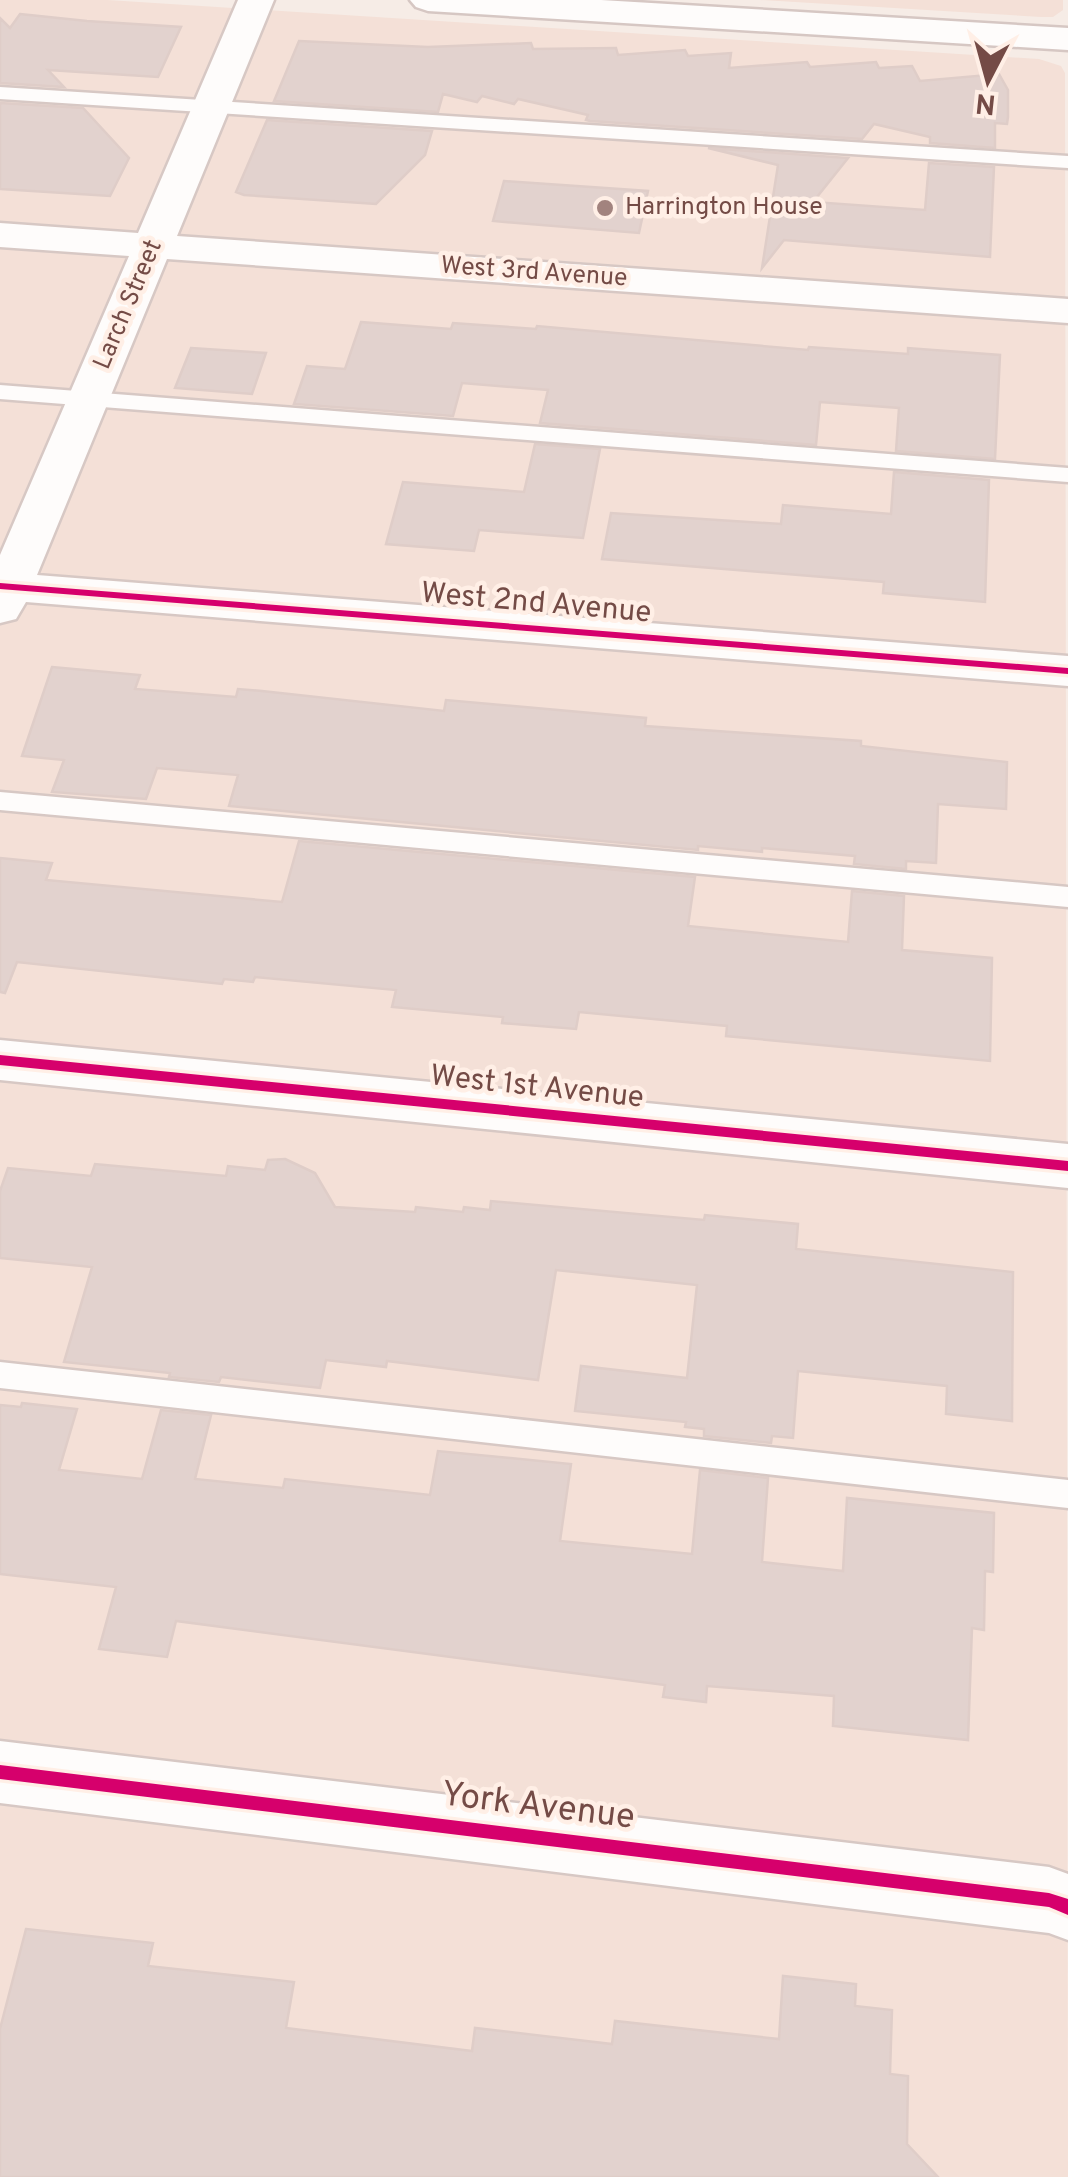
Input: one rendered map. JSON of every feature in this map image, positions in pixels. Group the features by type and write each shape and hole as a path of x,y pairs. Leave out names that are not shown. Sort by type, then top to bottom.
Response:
{"street":[{"name":"Larch Street","path":"3,594 256,0"},
{"path":"428,0 1068,39"},
{"name":"West 3rd Avenue","path":"0,235 1068,311"},
{"name":"West 2nd Avenue","path":"3,594 1068,671"},
{"name":"West 1st Avenue","path":"0,1060 1068,1166"},
{"name":"York Avenue","path":"0,1772 1049,1900 1068,1908"}],"lane":[{"path":"0,93 1068,162"},
{"path":"0,392 1068,475"},
{"path":"0,801 1068,897"},
{"path":"0,1376 1068,1494"}],"shaded area":[{"path":"0,0 108,0 1039,59 1061,66 1065,73 1068,2177 0,2177"},
{"path":"760,0 1063,0 1063,10 1053,17 1041,17"}],"building":[{"path":"20,14 181,27 158,77 48,70 64,87 0,83 0,18 10,28"},
{"path":"299,41 428,47 531,43 533,49 616,48 618,55 685,50 688,56 731,53 729,68 876,62 879,68 912,66 920,81 999,74 1008,90 1008,117 1007,124 995,123 995,148 930,143 930,137 874,124 862,139 590,121 586,120 588,115 518,99 514,104 482,96 477,102 443,94 438,112 274,101"},
{"path":"0,103 83,108 129,158 110,196 0,189"},
{"path":"267,120 432,131 425,155 376,204 244,195 236,192"},
{"path":"708,148 848,158 813,202 925,210 929,163 994,167 990,257 784,240 762,268 778,165"},
{"path":"504,181 648,191 639,233 493,221"},
{"path":"361,322 451,329 453,323 536,329 537,326 808,350 809,347 908,354 908,348 1000,355 995,459 896,451 899,408 820,402 816,445 540,423 548,390 462,383 453,416 294,404 307,366 345,369"},
{"path":"191,348 266,353 252,394 175,388"},
{"path":"535,444 600,449 583,538 479,530 474,551 386,544 403,482 524,492"},
{"path":"894,472 989,480 985,602 883,593 884,582 602,559 611,513 781,524 783,505 891,514"},
{"path":"52,667 140,675 135,689 236,697 238,689 444,711 446,700 646,718 645,726 861,741 861,746 1007,762 1006,809 938,804 936,863 906,861 906,869 854,864 855,856 762,848 762,852 698,846 698,850 229,806 238,775 157,768 146,799 52,792 64,760 22,756"},
{"path":"299,841 695,877 688,926 848,942 852,891 904,896 902,950 992,958 990,1061 726,1036 727,1026 579,1012 576,1029 502,1023 503,1017 392,1007 396,990 255,977 253,982 224,979 222,984 17,962 5,993 0,992 0,858 52,863 46,880 282,902"},
{"path":"285,1159 315,1173 335,1207 415,1212 416,1207 463,1212 464,1207 490,1210 491,1201 704,1220 705,1215 798,1224 796,1249 1013,1272 1012,1421 946,1414 947,1386 798,1371 793,1438 772,1436 771,1443 704,1436 704,1429 685,1427 686,1422 575,1411 581,1366 687,1378 697,1285 556,1270 538,1380 387,1361 386,1367 326,1360 320,1388 221,1377 219,1382 169,1377 170,1373 64,1362 92,1267 0,1258 0,1191 8,1168 91,1176 95,1164 226,1176 228,1166 265,1170 268,1160"},
{"path":"22,1403 77,1409 59,1470 142,1479 161,1410 211,1415 195,1479 283,1488 285,1479 430,1495 438,1451 571,1464 560,1541 692,1554 700,1470 768,1478 762,1562 843,1571 847,1498 994,1513 993,1572 985,1571 984,1630 972,1628 968,1740 833,1726 834,1696 707,1686 706,1702 663,1697 665,1685 176,1621 167,1657 99,1649 116,1587 0,1574 0,1405 21,1407"},
{"path":"26,1929 153,1943 148,1966 294,1982 286,2028 472,2051 475,2028 612,2044 615,2021 779,2039 783,1976 856,1984 855,2006 892,2010 890,2074 908,2076 907,2144 938,2177 0,2177 0,2029"}],"cycle path":[{"path":"0,586 1068,671"},
{"path":"0,1060 1068,1166"},
{"path":"0,1772 1049,1900 1068,1907"}],"place":[{"name":"Harrington House","path":"605,208"}]}
